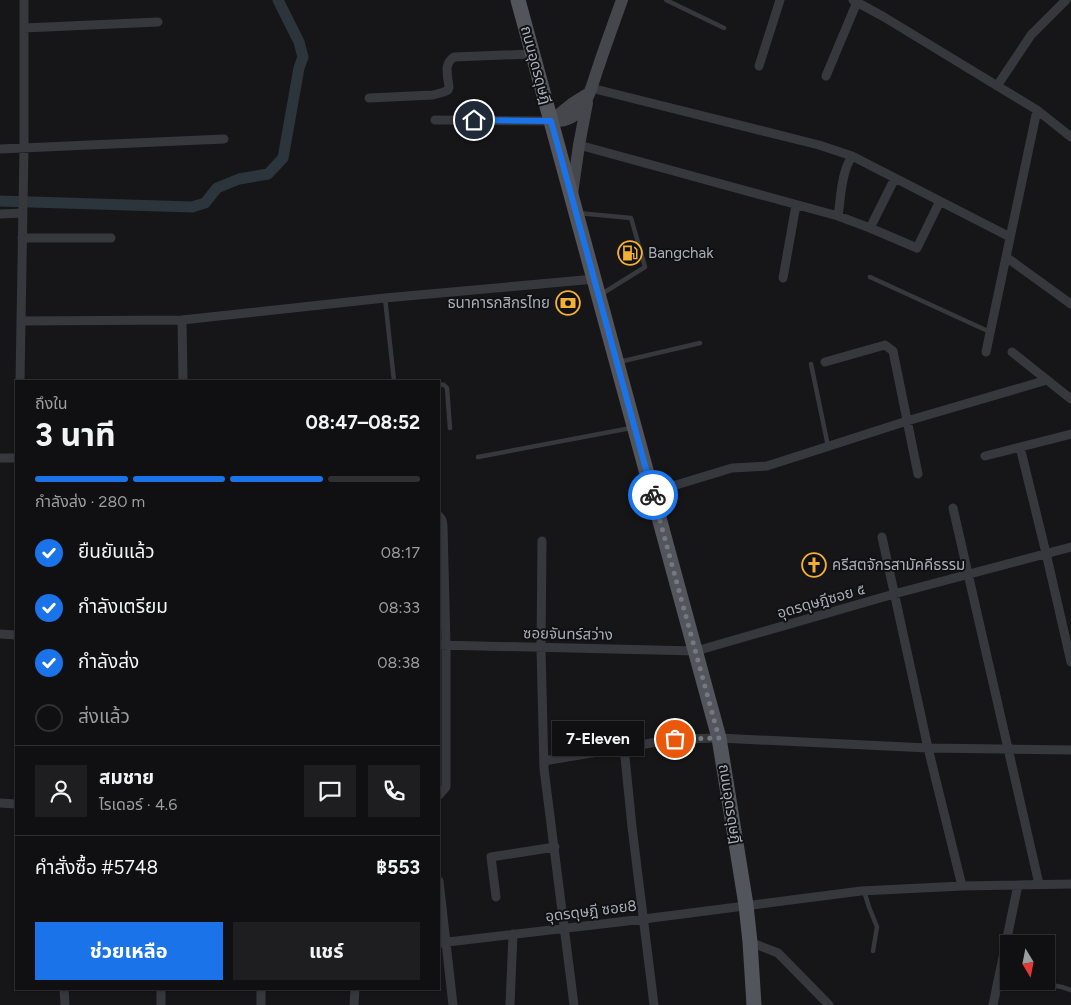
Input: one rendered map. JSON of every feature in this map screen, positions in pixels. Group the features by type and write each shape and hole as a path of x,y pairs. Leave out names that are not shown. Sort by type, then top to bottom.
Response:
{"main road":[{"name":"ถนนอุดรดุษฎี","path":"518,0 719,738 746,905 754,1005"}],"street":[{"path":"20,380 24,148 24,0"},
{"path":"435,120 564,121 571,118 582,108 590,90 622,0"},
{"path":"759,66 780,0"},
{"path":"997,86 1031,35 1066,0"},
{"path":"826,76 855,1 1037,110 1071,136"},
{"path":"24,28 158,22"},
{"path":"369,98 422,96 444,92 449,87 447,65 449,60 454,57 532,54"},
{"path":"572,197 579,145 590,90"},
{"path":"590,90 819,145 852,156 1010,237"},
{"path":"986,352 1037,110"},
{"path":"0,149 224,140"},
{"path":"579,145 838,216 917,248 940,201"},
{"path":"838,216 847,163 852,156"},
{"path":"870,228 895,178"},
{"path":"784,278 796,205"},
{"path":"0,214 23,211"},
{"path":"22,238 110,238"},
{"path":"1006,257 1071,304"},
{"path":"21,321 182,320 385,298 594,279"},
{"path":"182,320 183,380"},
{"path":"825,362 885,345 893,351 918,474"},
{"path":"1012,352 1071,400"},
{"path":"653,492 732,468 767,466 907,421 1047,380"},
{"path":"985,456 1071,434"},
{"path":"1020,447 1071,662"},
{"path":"0,458 15,458"},
{"path":"953,508 1039,884"},
{"path":"440,517 443,526 442,645 446,787 440,794"},
{"path":"882,537 928,748 962,886"},
{"path":"542,541 541,648 544,761 574,1005"},
{"name":"อุดรดุษฎีซอย ๕","path":"696,651 894,594 1071,547"},
{"path":"0,634 15,635"},
{"name":"ซอยจันทร์สว่าง","path":"442,645 696,651"},
{"path":"544,761 675,739 719,738 928,748 1071,750"},
{"path":"624,747 654,1005"},
{"path":"0,803 15,804"},
{"path":"496,897 491,857 554,847"},
{"name":"อุดรดุษฎี ซอย8","path":"443,943 864,890 1071,884"},
{"path":"992,1005 1018,885"},
{"path":"440,896 443,943 453,1005"},
{"path":"510,1005 513,934"},
{"path":"750,942 778,953 829,1005"},
{"path":"64,990 65,1005"},
{"path":"161,990 161,1005"},
{"path":"261,990 262,1005"},
{"path":"354,1005 356,990"}],"lane":[{"path":"666,0 724,28"},
{"path":"576,213 631,218 645,266 599,296"},
{"path":"870,277 990,332"},
{"path":"385,298 394,380"},
{"path":"617,362 700,343"},
{"path":"811,364 828,446"},
{"path":"440,384 447,388 450,428"},
{"path":"478,457 635,428"},
{"path":"864,890 878,927 873,952"},
{"path":"1055,986 1071,990"}],"waterway":[{"path":"0,201 192,207 205,203 217,188 239,179 268,174 283,158 299,68 303,57 299,42 278,0"}],"way so far":[{"path":"653,495 719,738 675,739"}],"place":[{"name":"Bangchak","path":"630,253"},
{"name":"ธนาคารกสิกรไทย","path":"568,303"},
{"name":"ครีสตจักรสามัคคีธรรม","path":"814,565"},
{"name":"7-Eleven","path":"675,739"}],"route":[{"path":"474,120 551,121 653,495"}]}
